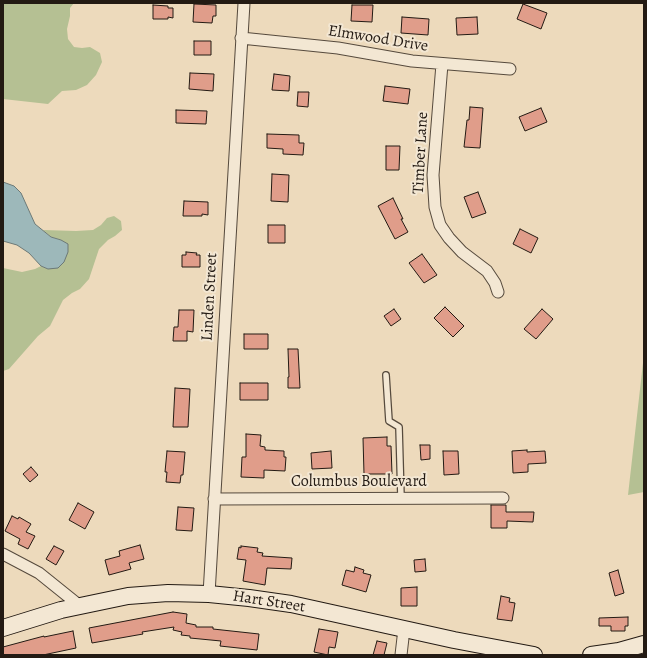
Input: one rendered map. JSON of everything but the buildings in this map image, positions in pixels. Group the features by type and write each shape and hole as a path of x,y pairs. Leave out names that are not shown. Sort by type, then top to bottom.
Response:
{"main road":[{"name":"Hart Street","path":"3,628 33,618 128,596 147,594 209,594 291,604 404,629 534,655"},
{"path":"591,655 644,644"}],"street":[{"name":"Linden Street","path":"209,594 244,3"},
{"name":"Elmwood Drive","path":"241,38 338,48 393,58 442,64 510,69"},
{"name":"Timber Lane","path":"442,64 433,175 435,208 440,225 449,238 462,252 487,271 495,283 498,292"},
{"name":"Columbus Boulevard","path":"214,499 503,498"},
{"path":"3,554 39,573 80,606"},
{"path":"401,655 404,629"}],"lane":[{"path":"386,375 389,421 399,427 401,498"}],"green space":[{"path":"3,3 74,3 70,8 67,29 68,39 74,47 90,47 100,53 102,62 96,75 87,85 76,90 62,91 48,104 3,99"},
{"path":"114,216 121,221 122,230 108,240 99,249 89,279 80,289 63,300 50,326 38,336 9,369 3,371 3,268 22,272 41,266 48,269 61,240 51,237 43,230 93,230 101,225 107,218"},
{"path":"644,354 644,492 628,495"}],"water":[{"path":"3,182 14,186 21,193 35,224 51,237 68,244 68,252 64,262 58,268 48,269 41,266 29,253 17,245 3,241"}]}
